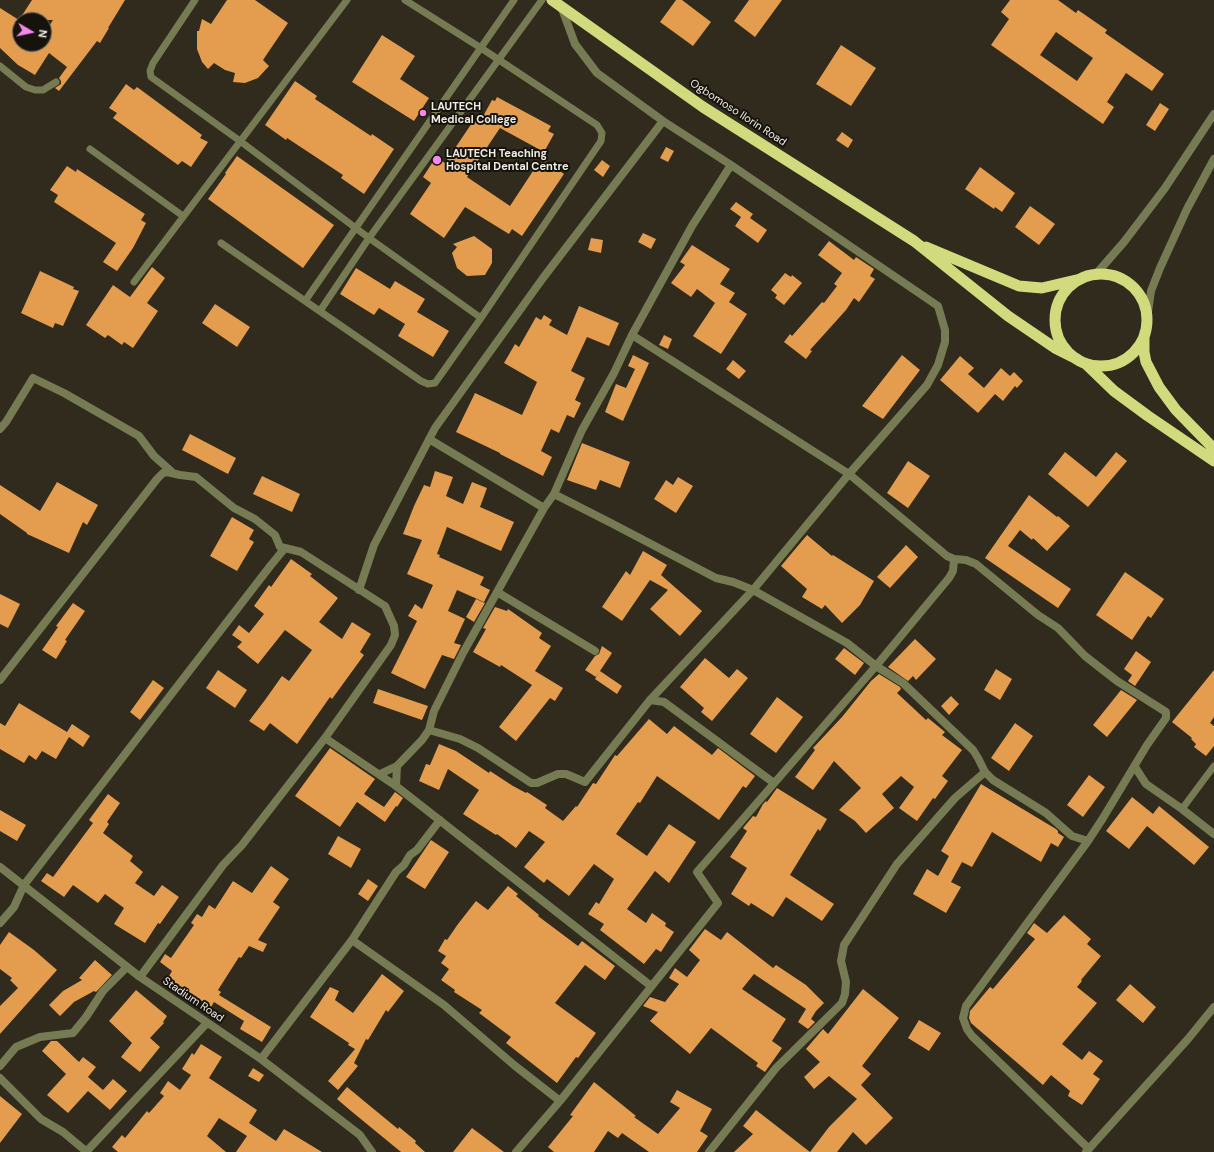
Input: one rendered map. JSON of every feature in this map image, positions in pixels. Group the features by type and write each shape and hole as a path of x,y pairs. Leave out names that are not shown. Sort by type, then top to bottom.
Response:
{"highway":[{"name":"Ogbomoso Ilorin Road","path":"557,3 703,107 914,242"},
{"path":"914,242 1019,286 1042,288 1096,274 1111,274 1125,280 1137,290 1144,304 1147,319 1143,342 1145,357 1146,362 1159,387 1176,410 1214,449"},
{"path":"914,242 1008,316 1055,348 1081,361 1098,366 1111,365 1122,360 1133,353 1141,343 1146,331"},
{"path":"1080,279 1067,288 1059,302 1055,318 1057,334 1065,348 1114,391 1214,461"}],"street":[{"path":"429,730 460,739 478,748 531,783 537,783 558,774 566,774 585,782 650,700 753,590 849,474 927,386 938,365 946,342 945,330 938,306 731,165 663,121 597,73 575,44 557,3"},
{"path":"1096,274 1149,211 1214,114"},
{"path":"359,590 374,545 435,428 543,278 663,121"},
{"path":"1147,319 1151,291 1160,268 1187,210 1214,158"},
{"path":"380,774 397,766 422,740 429,730 437,704 463,653 544,508 554,494 582,430 614,373 632,335 692,226 731,165"},
{"path":"632,335 849,474 947,556 976,564 1038,615 1058,628 1085,656 1117,681 1166,712 1166,718 1147,745 1088,842 966,1006 963,1018 967,1029 972,1036 1088,1150 1188,1039 1214,1007"},
{"path":"0,429 34,378 64,392 140,436 154,456 172,472 180,475 196,477 234,508 255,519 276,535 280,547 301,552 385,606 394,626 395,635 391,645 325,738 242,845 223,864 140,977"},
{"path":"429,439 544,508"},
{"path":"0,680 157,479 163,473 172,472"},
{"path":"554,494 716,578 733,582 753,590 847,643 876,666 903,683 967,745 978,758 985,772 993,780 1046,813 1072,836 1088,842"},
{"path":"0,923 14,907 24,885 285,548"},
{"path":"516,1152 560,1101 718,903 697,872 876,666 949,578 953,571 954,559"},
{"path":"497,592 595,651"},
{"path":"664,702 665,684"},
{"path":"650,700 664,702 774,783"},
{"path":"325,738 396,786 651,986"},
{"path":"396,786 397,766"},
{"path":"1135,767 1146,784 1214,834"},
{"path":"709,1152 776,1068 842,1003 845,994 846,982 841,961 844,945 897,864 956,798 985,772"},
{"path":"261,1059 352,940 396,872 404,865 410,855 418,850 440,820"},
{"name":"Stadium Road","path":"0,867 140,977 261,1059 360,1136 372,1152"},
{"path":"352,940 444,1005 514,1065 560,1101"},
{"path":"0,1066 16,1047 40,1037 73,1033 104,991 127,967"},
{"path":"0,1078 41,1118 63,1132 87,1152 207,1023"}],"lane":[{"path":"195,0 153,63 150,71 151,77 240,141 369,238 482,318"},
{"path":"134,282 347,0"},
{"path":"221,243 414,376 428,384 435,383 482,318 601,141 602,133 597,125 481,48 405,0"},
{"path":"305,301 514,0"},
{"path":"320,310 369,238 542,0"},
{"path":"0,66 26,87 35,90 43,90 56,82"},
{"path":"90,149 183,216"},
{"path":"1182,809 1214,766"}],"building":[{"path":"32,0 125,0 100,43 97,41 59,91 55,88 61,84 59,78 67,67 49,53 35,75 18,65 0,48 0,8 12,16 12,52 52,52 52,12 24,12"},
{"path":"227,0 255,0 288,23 263,60 269,66 258,78 245,83 233,82 235,73 225,70 214,63 208,69 202,62 197,49 197,31 199,31 202,19 211,24"},
{"path":"676,0 682,0 711,22 693,46 660,22"},
{"path":"749,0 782,0 755,37 734,21"},
{"path":"1010,0 1058,0 1076,13 1078,10 1107,30 1105,33 1164,74 1152,91 1126,73 1107,102 1114,107 1103,124 991,45 1009,19 1001,12","holes":["1056,32 1093,58 1077,81 1040,55"]},
{"path":"382,35 415,56 400,79 429,98 414,121 352,82"},
{"path":"841,45 876,68 851,106 816,84"},
{"path":"295,81 317,96 315,99 371,136 372,134 394,149 364,194 341,178 343,175 287,138 286,140 265,125"},
{"path":"126,84 134,90 137,87 202,135 200,138 208,142 191,167 182,161 178,165 113,118 117,113 109,108"},
{"path":"497,97 551,126 548,131 554,134 544,152 500,128 467,177 510,206 533,171 535,172 543,159 564,174 522,236 512,229 509,234 465,207 444,238 410,214 431,183 423,177 436,157 445,163 476,117 481,120 492,100 495,101"},
{"path":"1160,103 1169,109 1155,131 1146,125"},
{"path":"842,132 853,140 848,148 836,140"},
{"path":"666,147 674,151 668,162 660,158"},
{"path":"237,156 334,225 303,268 208,199"},
{"path":"602,160 610,166 603,177 594,170"},
{"path":"67,166 76,172 77,169 145,214 141,220 146,223 133,248 117,271 103,262 116,243 54,202 58,195 50,190"},
{"path":"980,167 1015,193 1002,212 995,207 994,209 965,189"},
{"path":"736,202 753,214 750,218 767,230 758,243 735,226 741,217 730,209"},
{"path":"1030,206 1055,224 1039,245 1015,227"},
{"path":"643,233 656,239 651,249 638,242"},
{"path":"474,236 492,249 492,263 485,275 467,276 457,268 452,253 457,247 453,244"},
{"path":"591,238 603,240 601,253 588,250"},
{"path":"829,241 854,260 856,257 874,269 870,276 875,279 859,302 854,298 846,310 810,350 812,351 806,359 784,342 790,334 792,336 822,302 824,303 837,286 834,284 842,273 818,255"},
{"path":"692,245 730,269 720,284 735,293 729,302 747,314 721,354 693,336 715,303 697,289 691,297 671,283 685,265 680,262"},
{"path":"152,267 165,278 147,303 158,311 133,348 124,342 122,345 108,335 105,338 86,325 113,285 130,297"},
{"path":"356,268 390,289 395,281 425,299 417,312 449,331 433,357 398,336 405,324 379,308 374,315 340,294"},
{"path":"40,271 74,287 73,289 79,291 63,326 55,323 53,328 21,313"},
{"path":"785,273 791,277 792,275 802,283 784,305 775,298 777,295 771,290"},
{"path":"215,304 250,327 237,347 202,323"},
{"path":"579,306 619,323 609,346 587,337 571,371 585,378 575,400 581,403 574,418 567,415 559,433 551,429 541,451 552,457 543,476 456,432 475,393 522,415 537,382 504,363 515,344 519,347 536,317 541,320 544,315 552,320 549,325 567,335"},
{"path":"664,335 672,339 668,349 659,345"},
{"path":"633,355 649,363 623,421 605,412 616,384 626,388 635,369 628,366"},
{"path":"902,355 920,370 883,419 862,406"},
{"path":"960,356 974,368 968,374 984,388 1001,368 1010,376 1014,372 1023,381 1017,388 1015,386 1003,401 995,394 978,413 940,380"},
{"path":"733,360 746,371 739,379 726,369"},
{"path":"190,434 236,458 228,474 182,450"},
{"path":"582,443 630,462 620,488 600,480 596,490 567,480"},
{"path":"1065,452 1096,477 1116,452 1127,461 1088,507 1048,474"},
{"path":"908,461 930,476 908,508 887,493"},
{"path":"435,471 453,477 446,496 463,504 472,482 487,488 480,507 514,522 501,551 447,527 437,554 440,555 439,557 484,577 480,585 490,590 484,602 457,590 448,611 465,619 454,643 461,645 454,659 442,655 425,689 391,673 417,621 408,616 415,604 422,609 433,585 407,574 422,540 403,534 424,485 430,487"},
{"path":"262,476 300,494 292,512 253,494"},
{"path":"678,477 693,486 676,513 654,499 666,480 673,485"},
{"path":"57,482 98,505 87,525 83,522 69,553 27,534 0,514 0,485 40,511"},
{"path":"1029,495 1070,526 1047,551 1033,538 1032,540 1020,530 1008,546 1071,589 1058,608 985,558"},
{"path":"232,517 254,530 249,539 254,542 237,571 210,556"},
{"path":"807,535 832,556 833,555 874,581 860,605 842,623 825,605 822,609 802,597 807,589 781,566"},
{"path":"906,545 918,557 890,588 877,577"},
{"path":"643,551 667,565 661,575 702,611 680,636 650,609 668,590 650,580 622,621 602,607 626,571 630,575"},
{"path":"291,559 312,574 310,576 338,598 319,622 342,639 352,622 371,634 360,652 364,655 332,699 330,697 297,744 270,723 264,731 249,721 282,676 289,681 312,650 285,630 258,664 237,647 242,642 232,635 239,625 249,633 264,614 254,606 269,585 271,587"},
{"path":"1125,572 1164,599 1151,618 1148,616 1132,640 1096,615"},
{"path":"0,594 20,604 8,628 0,624"},
{"path":"476,599 485,603 474,622 466,617"},
{"path":"73,603 85,611 65,640 67,641 56,659 42,650 58,627 56,626"},
{"path":"495,607 507,611 508,609 542,633 539,638 551,646 535,671 563,688 555,701 550,698 516,741 499,727 532,685 501,665 500,667 473,652 486,629 483,628"},
{"path":"915,639 936,659 916,680 913,676 908,681 888,667"},
{"path":"602,646 612,653 596,677 585,670 595,656 599,654"},
{"path":"844,648 864,663 855,675 835,659"},
{"path":"1136,651 1151,662 1135,686 1128,681 1132,675 1124,669"},
{"path":"705,658 729,678 737,669 748,678 712,721 701,712 704,708 680,687"},
{"path":"996,669 1012,679 1000,700 984,690"},
{"path":"218,670 247,690 235,708 206,688"},
{"path":"1214,670 1214,717 1210,723 1214,726 1214,746 1206,756 1194,747 1196,744 1191,739 1192,738 1172,722"},
{"path":"600,671 622,686 617,694 595,679"},
{"path":"879,674 900,687 901,689 897,693 926,720 928,718 945,732 942,735 962,750 942,776 948,781 935,799 933,798 917,821 899,808 914,787 901,776 882,794 894,808 866,833 855,821 839,810 861,788 834,761 813,790 795,777 815,750 813,748 842,717 871,681"},
{"path":"153,680 164,688 140,720 130,712"},
{"path":"378,689 428,706 422,720 373,703"},
{"path":"1121,690 1137,700 1107,737 1093,725"},
{"path":"951,696 959,704 949,715 941,706"},
{"path":"777,697 803,717 776,753 750,734"},
{"path":"19,703 67,732 72,724 90,736 83,747 69,737 56,759 42,751 36,760 29,755 24,763 0,749 0,723 5,726"},
{"path":"649,719 667,734 674,726 712,755 718,748 755,776 746,788 743,786 719,820 657,776 640,803 638,802 616,834 647,856 669,824 696,842 669,883 655,871 627,909 646,923 652,913 666,923 665,926 674,932 661,952 656,949 644,964 600,930 604,924 588,914 596,902 599,904 614,879 594,864 569,896 547,879 544,883 524,867 545,842 529,831 516,848 497,834 496,835 463,814 479,790 448,769 439,790 419,781 426,764 430,765 439,744 456,751 489,773 490,771 513,786 526,793 527,792 547,805 545,808 563,821 576,806 577,807 593,783 596,784 615,755 617,756"},
{"path":"1015,723 1033,736 1009,771 991,758"},
{"path":"330,748 375,779 364,794 384,807 395,792 403,798 385,822 357,802 340,827 295,796"},
{"path":"1089,775 1105,787 1083,817 1067,805"},
{"path":"981,784 1056,829 1058,833 1064,837 1058,847 1051,843 1041,862 992,832 972,867 962,862 951,882 961,887 946,913 913,894 927,869 938,876 949,856 941,851"},
{"path":"777,788 827,819 820,831 818,829 790,875 834,904 822,921 786,897 773,917 751,903 749,906 731,894 747,868 730,857 747,831 743,828 753,816 756,817 763,804 766,801 767,802"},
{"path":"108,794 120,803 107,822 109,824 103,833 133,856 130,861 143,872 135,883 154,896 162,885 179,897 160,924 158,923 145,943 114,924 124,908 105,894 98,903 73,885 64,897 41,881 47,873 53,877 93,823 89,820"},
{"path":"1132,797 1153,814 1159,806 1209,847 1194,865 1147,826 1129,849 1106,831"},
{"path":"0,810 26,825 17,841 0,831"},
{"path":"338,836 361,849 351,868 328,854"},
{"path":"431,840 449,852 425,889 406,877"},
{"path":"271,866 289,879 273,902 280,907 258,940 267,944 263,952 249,946 241,958 239,957 218,990 221,992 219,995 271,1027 262,1042 240,1029 244,1021 214,1002 211,1007 168,978 172,971 160,962 165,954 171,958 194,925 191,923 197,914 202,917 209,905 215,909 233,881 252,893"},
{"path":"368,879 378,886 368,901 358,894"},
{"path":"508,886 518,894 516,896 539,915 538,916 578,946 582,941 615,966 605,980 585,965 555,1003 596,1033 557,1083 506,1043 511,1037 479,1013 482,1010 454,992 455,990 441,980 449,969 441,963 446,956 438,951 445,939 447,940 476,901 488,910"},
{"path":"1064,915 1091,939 1087,944 1101,956 1077,987 1097,1003 1062,1044 1082,1060 1089,1051 1103,1061 1093,1074 1100,1079 1082,1105 1068,1096 1070,1091 1051,1075 1043,1085 971,1023 969,1018 970,1011 990,987 993,989 1035,939 1027,933 1034,923 1047,933"},
{"path":"705,929 721,940 727,932 773,968 776,965 806,985 824,1003 811,1019 815,1022 808,1029 798,1022 806,1009 754,974 742,989 786,1019 772,1041 782,1048 765,1072 756,1066 758,1063 711,1028 690,1054 650,1021 658,1012 643,1006 650,997 665,1002 679,984 669,978 675,968 687,977 700,960 689,950"},
{"path":"9,932 34,950 57,970 0,1034 0,1006 18,988 10,980 12,978 0,969 0,945"},
{"path":"95,960 112,975 96,992 94,991 74,1002 60,1016 49,1005 63,991 82,980 79,978"},
{"path":"382,974 404,991 388,1012 386,1010 368,1040 366,1039 354,1063 358,1066 338,1090 328,1081 355,1049 348,1045 349,1043 310,1017 330,987 339,991 335,1000 353,1013"},
{"path":"1130,984 1156,1007 1143,1023 1116,1000"},
{"path":"863,989 899,1018 862,1066 871,1074 861,1085 893,1118 866,1145 853,1132 837,1152 810,1152 829,1127 857,1099 829,1076 814,1089 804,1077 820,1062 806,1049 823,1029 828,1034"},
{"path":"136,990 167,1016 163,1022 164,1023 150,1038 160,1047 140,1072 121,1057 132,1043 109,1021"},
{"path":"919,1020 941,1033 929,1051 908,1038"},
{"path":"51,1041 57,1041 79,1062 83,1057 96,1067 88,1077 103,1090 113,1079 127,1091 110,1110 88,1091 68,1113 47,1095 66,1074 42,1051"},
{"path":"201,1044 222,1057 209,1078 257,1110 249,1123 276,1141 284,1129 322,1152 236,1152 247,1136 219,1118 207,1136 226,1152 118,1152 112,1147 122,1135 125,1138 147,1111 149,1113 164,1096 160,1093 168,1081 180,1090 191,1075 182,1069 192,1053 194,1055"},
{"path":"253,1068 264,1075 259,1082 248,1076"},
{"path":"594,1082 636,1116 634,1117 658,1134 680,1108 670,1102 677,1090 712,1109 700,1131 708,1136 697,1152 649,1152 622,1133 618,1138 608,1131 594,1152 554,1152 548,1147 573,1116 570,1115"},
{"path":"347,1087 398,1129 399,1127 416,1141 415,1143 425,1152 401,1152 351,1111 337,1099"},
{"path":"0,1096 22,1114 0,1143"},
{"path":"756,1110 810,1152 734,1152 753,1134 743,1126"},
{"path":"472,1128 504,1152 453,1152"}],"place":[{"name":"LAUTECH Medical College","path":"423,113"},
{"name":"LAUTECH Teaching Hospital Dental Centre","path":"437,160"}]}
